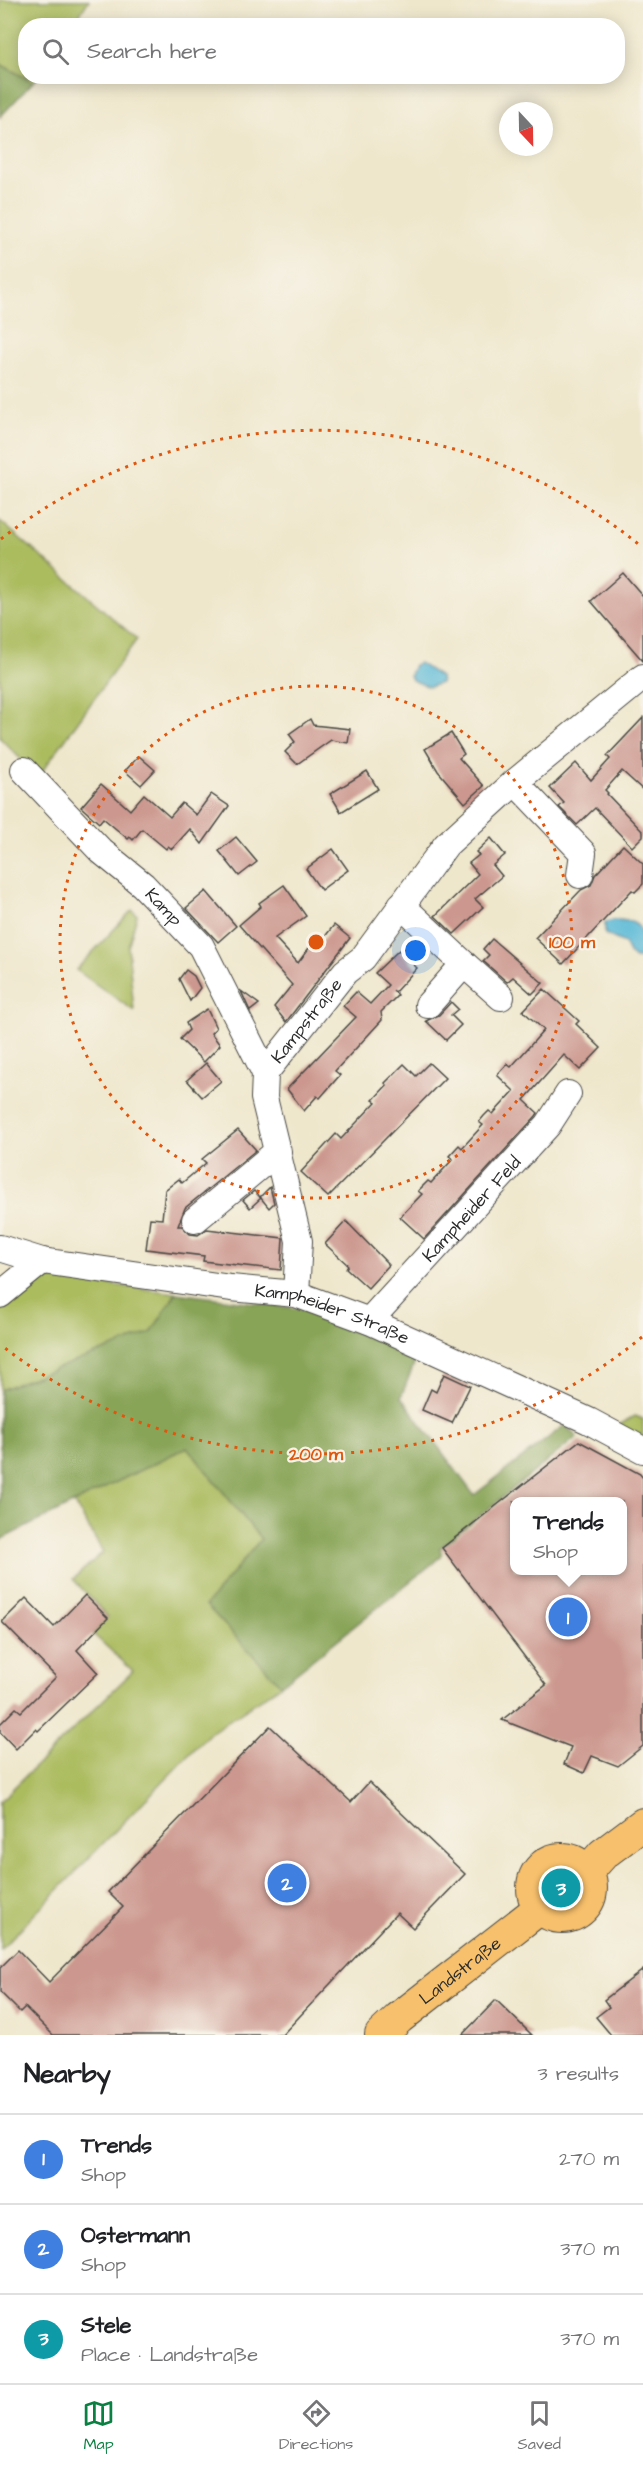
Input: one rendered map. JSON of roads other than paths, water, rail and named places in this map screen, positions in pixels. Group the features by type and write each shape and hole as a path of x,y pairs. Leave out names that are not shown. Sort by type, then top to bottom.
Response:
{"main road":[{"path":"587,1872 603,1854 643,1824"},
{"path":"556,1860 572,1860 587,1872 592,1888 586,1905 580,1912 572,1916 555,1917 540,1908 533,1890 534,1881 544,1865 556,1860"},
{"name":"Landstraße","path":"381,2035 399,2018 540,1908"}],"street":[{"name":"Kampstraße","path":"297,1294 299,1241 264,1098 265,1073 345,972 363,958 446,845 515,782 643,677"},
{"name":"Kamp","path":"24,770 101,851 143,885 201,946 265,1073"},
{"path":"515,782 583,853 580,874"},
{"path":"401,905 501,997"},
{"path":"428,1005 464,964"},
{"name":"Kampheider Feld","path":"369,1321 548,1125 568,1094"},
{"path":"195,1220 278,1151"},
{"name":"Kampheider Straße","path":"0,1248 42,1260 231,1288 297,1294 369,1321 589,1421 643,1450"},
{"path":"0,1295 42,1260"}],"water":[{"path":"419,663 440,677 441,683 429,687 412,680 410,675 414,665"},
{"path":"614,920 636,924 643,940 643,958 635,958 629,953 624,943 605,934 605,922"}],"place":[{"name":"Trends","path":"568,1617"},
{"name":"Ostermann","path":"287,1883"},
{"name":"Stele","path":"561,1888"}]}
